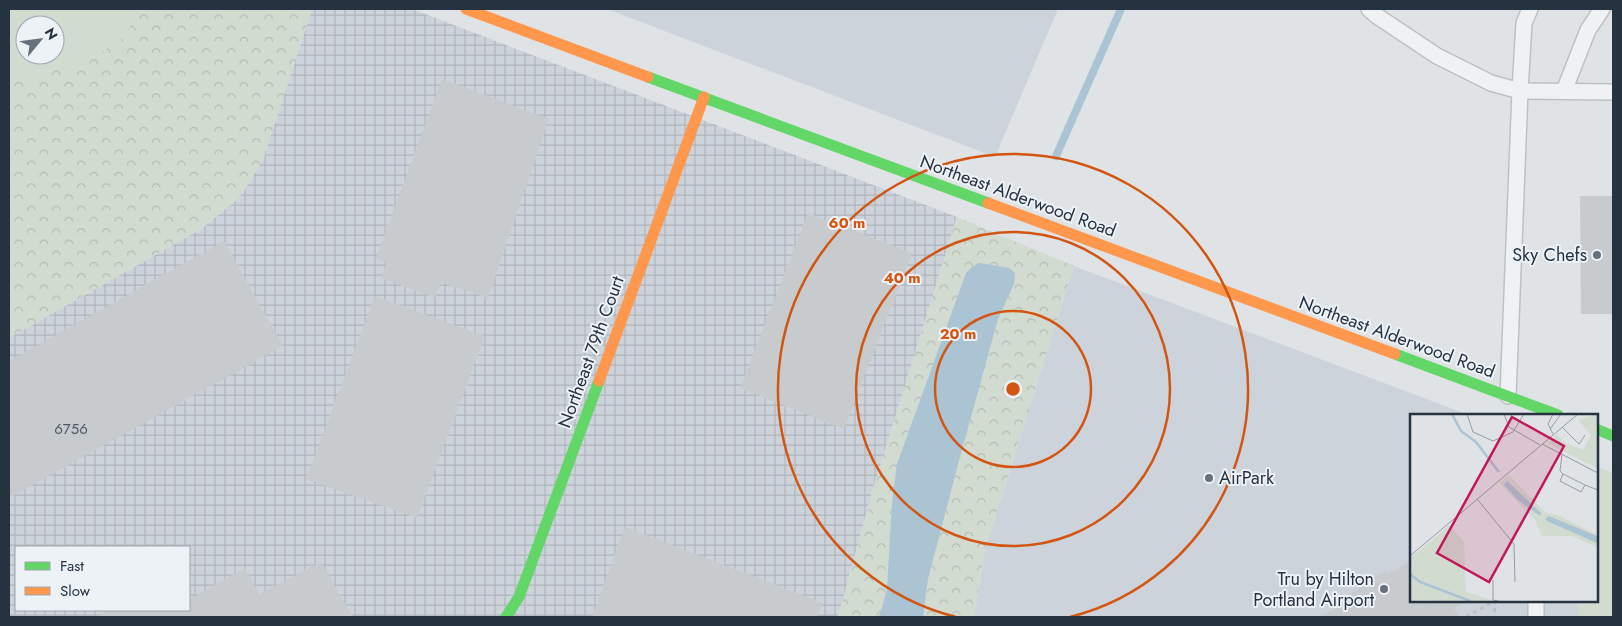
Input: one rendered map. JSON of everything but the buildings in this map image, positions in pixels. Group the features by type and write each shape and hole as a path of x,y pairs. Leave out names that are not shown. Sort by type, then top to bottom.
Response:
{"main road":[{"name":"Northeast Alderwood Road","path":"466,9 1508,396 1535,410 1553,414"},
{"name":"Northeast 79th Court","path":"506,617 518,597 704,97"},
{"path":"1597,429 1613,436"}],"lane":[{"path":"1369,9 1437,56 1491,83 1520,91 1613,92"},
{"path":"1508,396 1520,91 1524,23 1530,9"},
{"path":"1564,92 1588,30 1602,9"},
{"path":"1536,601 1536,617"}],"path":[{"path":"1466,617 1492,601"},
{"path":"1494,601 1495,617"}],"shaded area":[{"path":"312,9 412,9 957,217 874,486 838,617 9,617 9,338 201,229 240,197 263,160"},
{"path":"607,9 1058,9 995,157"},
{"name":"AirPark","path":"1074,266 1466,414 1410,414 1410,601 1578,601 1578,617 974,617 985,550"}],"green space":[{"path":"9,9 142,9 120,41 92,58 9,82"},
{"path":"142,9 312,9 263,160 240,197 201,229 9,338 9,82 92,58 120,41"},
{"path":"957,217 1074,266 985,550 974,617 838,617 874,486"},
{"path":"1597,465 1613,473 1613,617 1578,617 1578,601 1597,601"}],"water":[{"path":"979,263 1009,268 1015,273 1014,284 998,319 960,457 928,579 923,617 879,617 887,590 892,503 897,464 966,273"}],"waterway":[{"path":"1056,156 1121,9"}],"traffic: fast":[{"path":"648,77 988,203"},
{"path":"1395,354 1555,414"},
{"path":"506,617 519,597 599,381"},
{"path":"1597,429 1613,436"}],"traffic: slow":[{"path":"466,9 648,77"},
{"path":"599,381 704,97"},
{"path":"988,203 1395,354"}],"place":[{"name":"Sky Chefs","path":"1597,255"},
{"name":"AirPark","path":"1209,478"},
{"name":"Tru by Hilton Portland Airport","path":"1384,589"}]}
